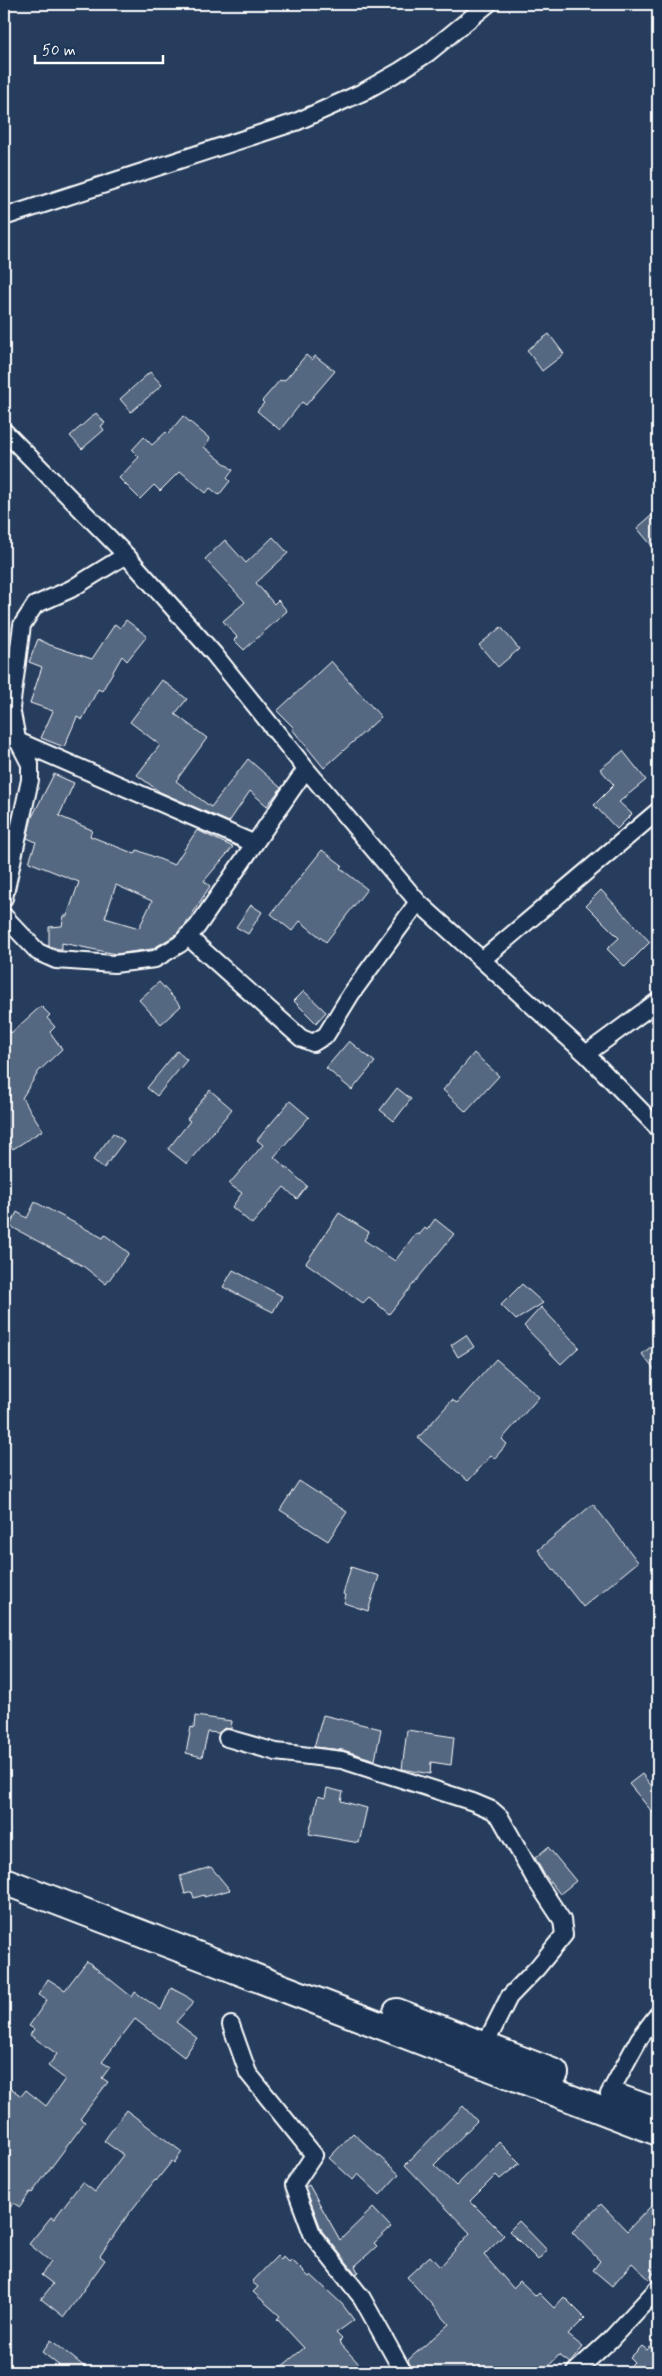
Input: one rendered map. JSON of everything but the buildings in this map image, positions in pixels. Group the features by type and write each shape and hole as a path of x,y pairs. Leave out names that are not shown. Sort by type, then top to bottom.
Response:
{"main road":[{"path":"4,1863 658,2112"},
{"path":"4,1881 658,2132"}],"street":[{"path":"4,217 296,122 363,92 400,71 428,52 488,4"},
{"path":"4,431 126,555 214,654 306,770 418,902 586,1054 658,1128"},
{"path":"4,898 30,780 30,764 10,737 11,708 22,625 35,605 71,590 126,555"},
{"path":"10,737 253,843"},
{"path":"4,916 38,952 56,960 114,964 155,959 180,944 197,927 253,843 306,770"},
{"path":"483,960 658,811"},
{"path":"188,936 301,1038 313,1044 326,1034 351,994 418,902"},
{"path":"586,1054 658,1001"},
{"path":"227,1738 276,1752 342,1760 474,1802 492,1810 500,1817 534,1879 562,1920 565,1929 564,1935 537,1968 508,1997 485,2045"},
{"path":"609,2094 652,2034 658,2014"},
{"path":"232,2025 248,2073 314,2155 294,2186 313,2236 362,2298 403,2372"},
{"path":"575,2372 610,2340 658,2288"}]}
